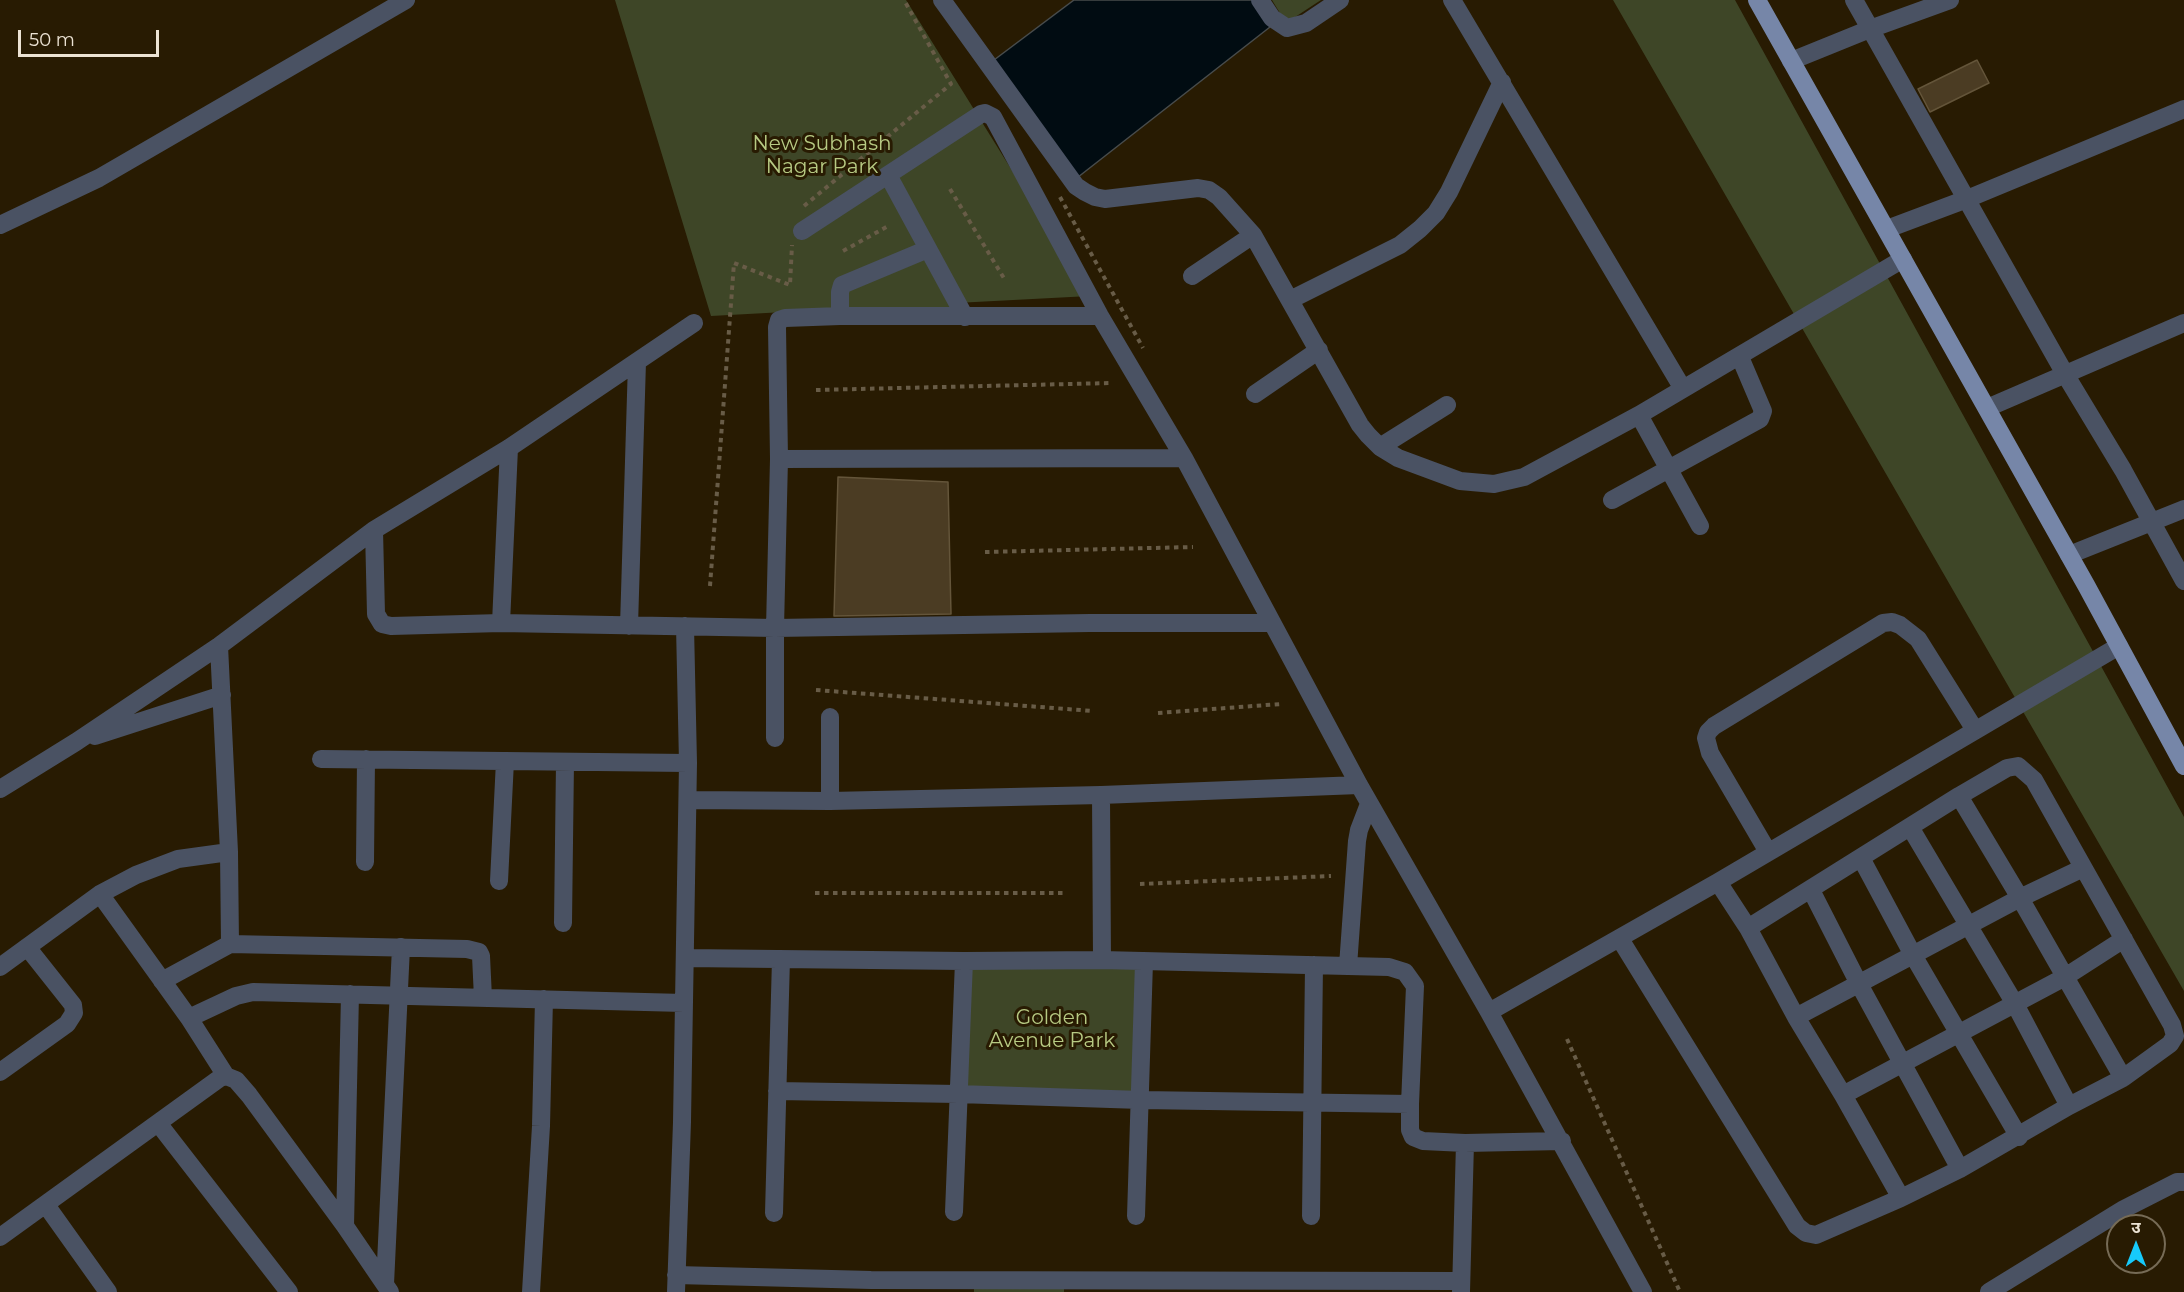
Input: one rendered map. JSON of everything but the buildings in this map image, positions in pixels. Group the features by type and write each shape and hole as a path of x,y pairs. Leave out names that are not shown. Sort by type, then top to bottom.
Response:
{"main road":[{"path":"1757,0 2069,555 2184,766"}],"street":[{"path":"0,225 99,178 406,0"},
{"path":"942,0 1076,186 1095,198 1106,199 1181,189 1209,190 1219,196 1253,235 1360,425 1380,447 1398,458 1460,481 1494,484 1524,477 1740,357 1903,259"},
{"path":"1260,0 1272,18 1287,28 1306,23 1340,0"},
{"path":"1452,0 1683,389"},
{"path":"1854,0 2184,581"},
{"path":"1791,61 1950,0"},
{"path":"1290,300 1400,246 1420,230 1436,213 1449,192 1502,82"},
{"path":"1887,230 2184,109"},
{"path":"802,231 981,114 985,113 993,117 1100,316 1184,458 1270,623 1369,804 1562,1141 1644,1292"},
{"path":"888,175 965,317"},
{"path":"1192,276 1253,235"},
{"path":"840,316 842,285 928,249"},
{"path":"775,738 779,459 778,323 784,318 840,316 1100,316"},
{"path":"0,789 219,645 374,530 509,448 694,323"},
{"path":"1987,408 2184,323"},
{"path":"1255,394 1319,350"},
{"path":"1612,500 1667,468 1756,423 1763,416 1763,411 1740,357"},
{"path":"629,626 636,362"},
{"path":"1380,447 1447,405"},
{"path":"1639,415 1700,526"},
{"path":"501,623 509,448"},
{"path":"779,459 1184,458"},
{"path":"2069,555 2184,509"},
{"path":"374,530 376,609 378,619 382,624 391,626 501,623 775,628 1090,623 1270,623"},
{"path":"1768,852 1710,753 1706,738 1708,732 1714,726 1884,623 1892,622 1900,625 1918,639 1975,730"},
{"path":"686,626 688,800 676,1283 871,1286 1461,1287 1465,1143"},
{"path":"219,645 230,852 230,945"},
{"path":"1489,1012 1620,939 2119,646"},
{"path":"76,741 222,695"},
{"path":"830,717 830,801"},
{"path":"321,759 688,763"},
{"path":"365,862 366,759"},
{"path":"500,881 505,761"},
{"path":"563,923 566,762"},
{"path":"1620,939 1797,1226 1806,1233 1816,1235 1901,1198 2019,1137 2069,1106 2123,1078 2170,1044 2175,1036 2172,1025 2034,780 2018,766 2007,768 1959,796 1748,928"},
{"path":"688,800 830,801 1101,795 1359,785"},
{"path":"1101,795 1102,960"},
{"path":"1959,796 2123,1078"},
{"path":"1348,966 1357,841 1369,804"},
{"path":"1910,827 2015,1004 2069,1106"},
{"path":"0,967 100,894 154,867 178,860 230,852"},
{"path":"1861,858 1913,956 2019,1137"},
{"path":"1796,1017 2020,898 2083,868"},
{"path":"1718,882 1748,928 1796,1017 1901,1198"},
{"path":"1811,890 1859,984 1960,1169"},
{"path":"100,894 189,1018 226,1076"},
{"path":"1843,1095 2065,977 2124,939"},
{"path":"162,981 230,945 467,949 479,952 481,956 483,998"},
{"path":"0,1072 67,1024 74,1013 73,1005 27,947"},
{"path":"388,1288 401,947"},
{"path":"685,958 964,962 1102,960 1389,967 1410,977 1415,986 1410,1104 1410,1130 1413,1137 1423,1141 1465,1143 1562,1141"},
{"path":"774,1213 781,959"},
{"path":"954,1212 964,962"},
{"path":"1136,1216 1144,962"},
{"path":"1311,1216 1314,965"},
{"path":"189,1018 236,996 253,992 684,1003"},
{"path":"345,1226 350,994"},
{"path":"531,1292 542,1125 544,999"},
{"path":"0,1237 220,1077 226,1076 236,1080 249,1095 388,1288"},
{"path":"777,1091 1410,1104"},
{"path":"158,1123 289,1292"},
{"path":"1989,1292 2124,1209 2177,1182 2184,1182"},
{"path":"46,1205 108,1292"}],"path":[{"path":"904,0 951,84"},
{"path":"950,189 1005,280"},
{"path":"843,251 890,225"},
{"path":"816,390 1111,383"},
{"path":"985,552 1193,547"},
{"path":"816,690 1093,711"},
{"path":"1158,713 1281,704"},
{"path":"1140,884 1331,876"},
{"path":"815,893 1065,893"},
{"path":"1567,1039 1680,1292"}],"green space":[{"name":"New Subhash Nagar Park","path":"615,0 906,0 1090,296 956,303 960,310 840,309 711,316"},
{"path":"1272,0 1321,0 1286,23"},
{"path":"1613,0 1735,0 2184,817 2184,991"},
{"name":"Golden Avenue Park","path":"965,963 1142,965 1140,1097 968,1093"},
{"path":"974,1281 1064,1281 1064,1292 974,1292"}],"shaded area":[{"path":"1074,0 1253,0 1270,27 1073,181 986,66"}]}
